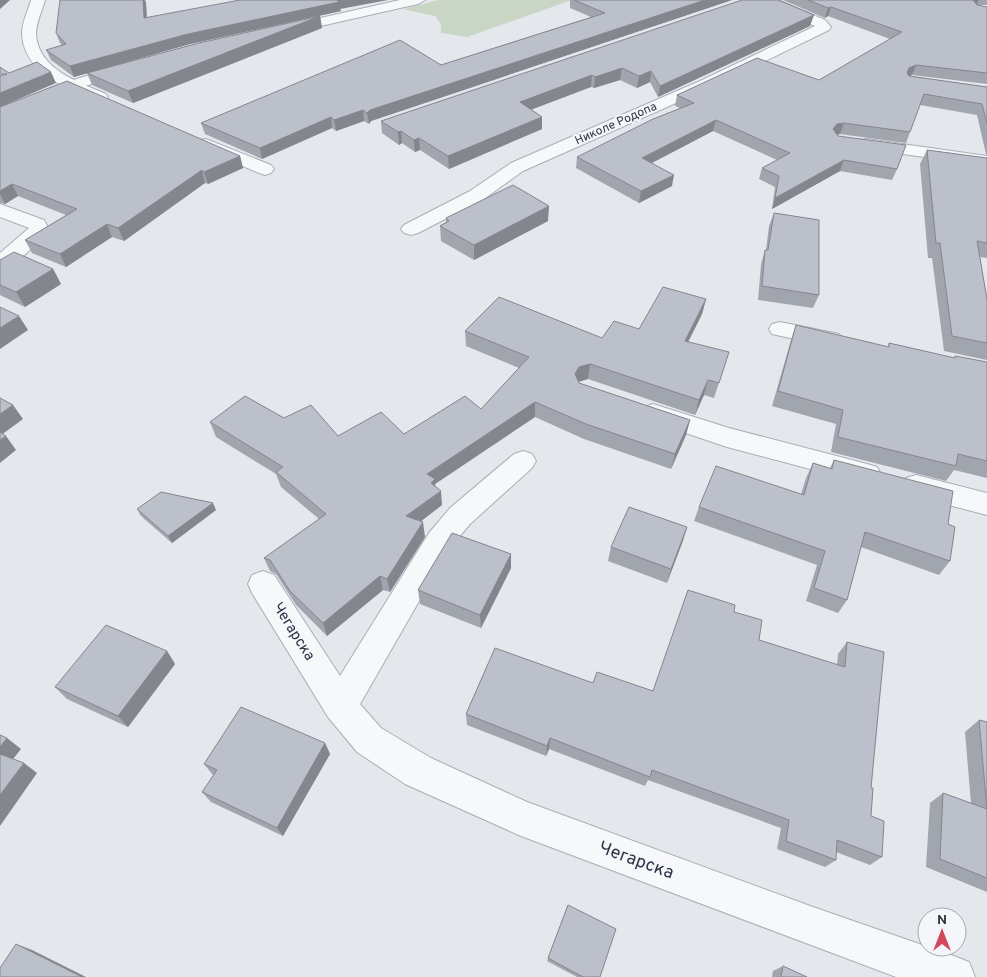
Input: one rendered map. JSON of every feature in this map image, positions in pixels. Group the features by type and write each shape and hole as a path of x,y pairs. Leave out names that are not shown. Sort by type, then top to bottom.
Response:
{"street":[{"path":"38,0 29,34 34,53 48,70 73,85 118,105"},
{"path":"266,34 418,0"},
{"name":"Николе Родопа","path":"411,228 477,195 517,167 706,84 824,27 820,23 767,0"},
{"path":"0,115 73,85 142,64"},
{"path":"192,137 265,169"},
{"path":"850,142 987,161"},
{"path":"0,210 37,224 39,229 29,240 0,263"},
{"path":"780,329 855,344"},
{"path":"633,406 726,437 987,504"},
{"path":"340,706 439,541 460,516 524,461"},
{"name":"Чегарска","path":"263,584 340,706 369,740 418,771 521,818 954,977"}],"green space":[{"path":"438,0 572,0 467,37 441,33 441,24 435,16 403,9"}],"building":[{"path":"60,0 143,0 144,18 240,0 337,0 339,2 188,34 70,66 46,50 66,44 56,33"},
{"path":"574,0 705,0 370,110 367,113 363,110 334,120 331,117 260,148 201,123 400,40 441,65 605,13"},
{"path":"742,0 778,0 814,15 660,86 651,71 639,76 622,68 595,77 592,75 520,102 542,117 448,156 419,138 414,140 381,121"},
{"path":"808,0 973,0 977,5 987,7 987,73 916,65 909,68 907,73 909,76 987,87 987,123 982,104 924,94 910,132 844,123 837,124 833,129 838,136 906,145 897,169 844,160 775,198 779,176 762,168 790,153 716,120 642,158 674,175 641,191 577,157 653,119 694,103 677,95 757,58 819,80 902,32"},
{"path":"320,16 128,91 87,73 199,43"},
{"path":"37,62 51,72 0,93 0,76 7,74 0,74 0,67 9,73"},
{"path":"67,81 240,156 204,172 202,170 118,228 107,224 60,254 25,240 77,209 12,184 0,191 0,107"},
{"path":"927,150 987,158 987,243 977,241 987,299 987,343 952,336 940,243 936,243"},
{"path":"513,185 549,206 474,245 440,226 449,221 446,218"},
{"path":"774,213 819,220 819,295 762,286 765,250 768,250"},
{"path":"14,252 53,269 16,292 0,285 0,260"},
{"path":"663,287 706,299 685,341 729,352 719,383 708,380 699,400 590,364 579,367 575,374 579,383 690,420 675,454 586,424 535,402 427,474 435,479 431,483 441,491 406,516 423,522 387,579 380,576 323,623 290,591 270,560 264,558 326,514 276,472 283,467 210,422 245,396 284,418 311,405 338,436 381,412 404,434 465,396 481,409 529,357 465,331 499,297 602,338 614,321 639,329"},
{"path":"0,307 19,316 0,328"},
{"path":"796,325 889,347 889,343 955,358 955,356 987,362 987,461 958,454 956,466 838,437 843,410 778,391"},
{"path":"0,398 13,405 0,414"},
{"path":"0,432 6,436 0,440"},
{"path":"834,460 953,491 948,524 955,527 950,561 865,532 847,600 814,588 825,551 699,507 716,466 804,495 813,463 832,469"},
{"path":"161,492 213,503 168,536 137,509"},
{"path":"629,507 687,527 671,569 611,547"},
{"path":"452,533 511,554 480,615 418,590"},
{"path":"688,590 735,605 734,612 762,620 759,640 845,667 847,642 884,652 871,788 873,788 871,816 884,821 882,857 837,840 836,860 786,841 789,820 652,770 650,777 550,738 547,746 466,714 495,648 593,683 597,672 653,691"},
{"path":"106,625 167,651 118,716 55,687"},
{"path":"241,707 325,743 277,828 202,792 217,770 204,764"},
{"path":"979,720 987,722 987,809"},
{"path":"0,735 7,738 0,747"},
{"path":"0,754 24,763 0,795"},
{"path":"943,793 987,809 987,878 940,859"},
{"path":"568,905 616,929 600,977 583,977 548,958"},
{"path":"16,944 82,977 0,977 0,968"},
{"path":"783,966 807,977 781,977"}]}
